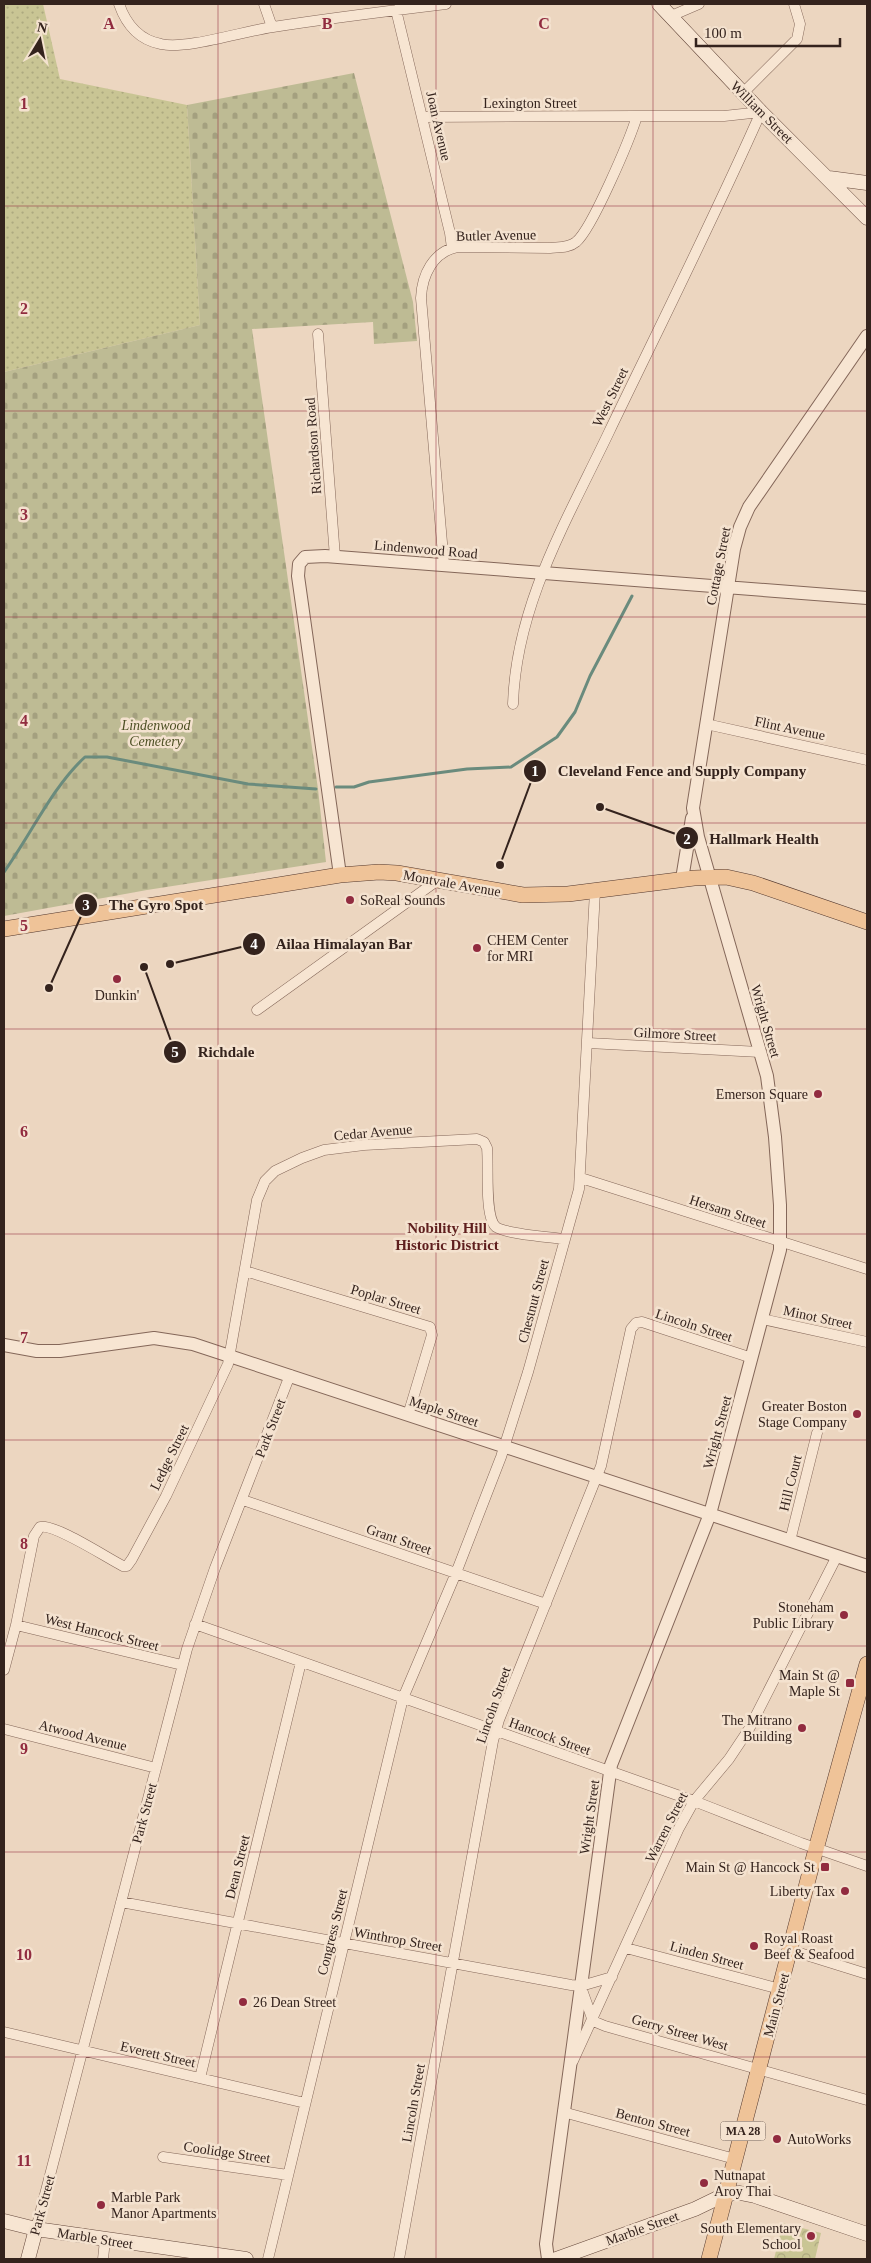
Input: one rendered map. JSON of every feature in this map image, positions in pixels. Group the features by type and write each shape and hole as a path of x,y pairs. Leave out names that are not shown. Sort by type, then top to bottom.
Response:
{"main road":[{"name":"William Street","path":"659,4 761,112 867,218"},
{"path":"829,178 867,183"},
{"name":"Montvale Avenue","path":"4,929 340,874 379,872 438,880 516,895 560,895 682,879 726,877 753,883 867,922"},
{"name":"Main Street","path":"709,2259 816,1849 867,1664"},
{"path":"726,2194 755,2196 867,2234"},
{"name":"Marble Street","path":"556,2259 696,2209 726,2194"},
{"name":"Marble Street","path":"4,2221 36,2229 106,2240 246,2259"},
{"name":"Park Street","path":"28,2259 36,2229"}],"street":[{"path":"119,4 128,23 139,34 152,42 168,46 183,45 272,27 446,4"},
{"path":"264,4 272,27"},
{"path":"671,16 699,4"},
{"path":"743,92 797,40 800,28 794,4"},
{"name":"Joan Avenue","path":"396,10 423,117 452,248"},
{"path":"637,116 724,116 761,112"},
{"name":"West Street","path":"513,704 515,668 541,574 761,112"},
{"name":"Lexington Street","path":"423,117 637,116"},
{"name":"Butler Avenue","path":"444,566 421,298 422,284 429,268 441,254 452,248 465,246 559,247 574,243 582,236 591,220 628,143 637,116"},
{"name":"Richardson Road","path":"318,334 335,557"},
{"name":"Cottage Street","path":"682,879 738,533 749,507 867,336"},
{"name":"Lindenwood Road","path":"340,874 298,569 301,560 308,556 867,598"},
{"name":"Flint Avenue","path":"706,724 867,760"},
{"name":"Cottage Street","path":"693,808 698,837 710,877"},
{"name":"Wright Street","path":"581,1986 613,1758 710,1514 779,1256 781,1242 775,1137 767,1076 710,877"},
{"path":"257,1010 438,880"},
{"name":"Chestnut Street","path":"403,1698 456,1573 505,1447 528,1372 581,1178 594,891"},
{"name":"Gilmore Street","path":"588,1043 760,1052"},
{"name":"Cedar Avenue","path":"231,1356 258,1200 268,1177 280,1168 324,1150 350,1146 480,1140 487,1148 490,1214 494,1224 504,1230 564,1239"},
{"name":"Hersam Street","path":"581,1178 867,1269"},
{"name":"Poplar Street","path":"245,1271 430,1327 432,1335 408,1415"},
{"name":"Minot Street","path":"762,1318 867,1342"},
{"name":"Lincoln Street","path":"400,2259 451,1963 495,1731 597,1478 631,1330 635,1324 644,1323 752,1358"},
{"name":"Maple Street","path":"4,1345 48,1351 84,1349 135,1340 163,1338 198,1346 867,1566"},
{"name":"Ledge Street","path":"16,1625 34,1536 40,1527 46,1526 126,1566 129,1564 166,1496 231,1356"},
{"name":"Park Street","path":"36,2229 182,1666 215,1568 290,1375"},
{"name":"Hill Court","path":"790,1541 816,1433"},
{"name":"Grant Street","path":"243,1500 546,1604"},
{"name":"Warren Street","path":"570,2069 679,1828 694,1801 729,1759 749,1729 837,1556"},
{"name":"Hancock Street","path":"195,1624 694,1801 816,1849 867,1866"},
{"path":"4,1670 7,1642 16,1625"},
{"name":"West Hancock Street","path":"16,1625 182,1666"},
{"name":"Dean Street","path":"200,2078 301,1662"},
{"name":"Congress Street","path":"268,2259 403,1698"},
{"name":"Atwood Avenue","path":"4,1730 156,1768"},
{"name":"Winthrop Street","path":"121,1902 581,1986 612,1977"},
{"name":"Linden Street","path":"626,1948 780,1989"},
{"path":"790,1950 867,1974"},
{"path":"581,1986 593,2021"},
{"name":"Warren Street","path":"548,2259 546,2246 581,1986"},
{"name":"Gerry Street West","path":"593,2021 867,2100"},
{"name":"Everett Street","path":"4,2032 305,2103"},
{"name":"Benton Street","path":"563,2112 735,2159"},
{"name":"Coolidge Street","path":"163,2157 288,2175"},
{"path":"103,2259 106,2240"}],"green space":[{"path":"4,4 43,4 60,79 187,105 200,325 4,372"},
{"name":"Lindenwood Cemetery","path":"354,73 413,302 417,341 374,344 373,322 252,329 318,789 326,862 147,890 4,916 4,372 200,325 187,105"},
{"path":"783,2223 821,2233 815,2259 774,2259"}],"waterway":[{"path":"336,787 354,787 369,782 467,769 511,767 557,737 575,712 590,676 632,596"},
{"path":"4,872 62,782 85,757 107,757 248,784 316,789"}],"place":[{"name":"Hallmark Health","path":"600,807"},
{"name":"Cleveland Fence and Supply Company","path":"500,865"},
{"name":"SoReal Sounds","path":"350,900"},
{"name":"CHEM Center for MRI","path":"477,948"},
{"name":"Ailaa Himalayan Bar","path":"170,964"},
{"name":"Richdale","path":"144,967"},
{"name":"Dunkin'","path":"117,979"},
{"name":"The Gyro Spot","path":"49,988"},
{"name":"Emerson Square","path":"818,1094"},
{"name":"Greater Boston Stage Company","path":"857,1414"},
{"name":"Stoneham Public Library","path":"844,1615"},
{"name":"Main St @ Maple St","path":"850,1683"},
{"name":"The Mitrano Building","path":"802,1728"},
{"name":"Main St @ Hancock St","path":"825,1867"},
{"name":"Liberty Tax","path":"845,1891"},
{"name":"Royal Roast Beef & Seafood","path":"754,1946"},
{"name":"26 Dean Street","path":"243,2002"},
{"name":"AutoWorks","path":"777,2139"},
{"name":"Nutnapat Aroy Thai","path":"704,2183"},
{"name":"Marble Park Manor Apartments","path":"101,2205"},
{"name":"South Elementary School","path":"811,2236"}],"district":[{"name":"Nobility Hill Historic District","path":"447,1236"}]}
